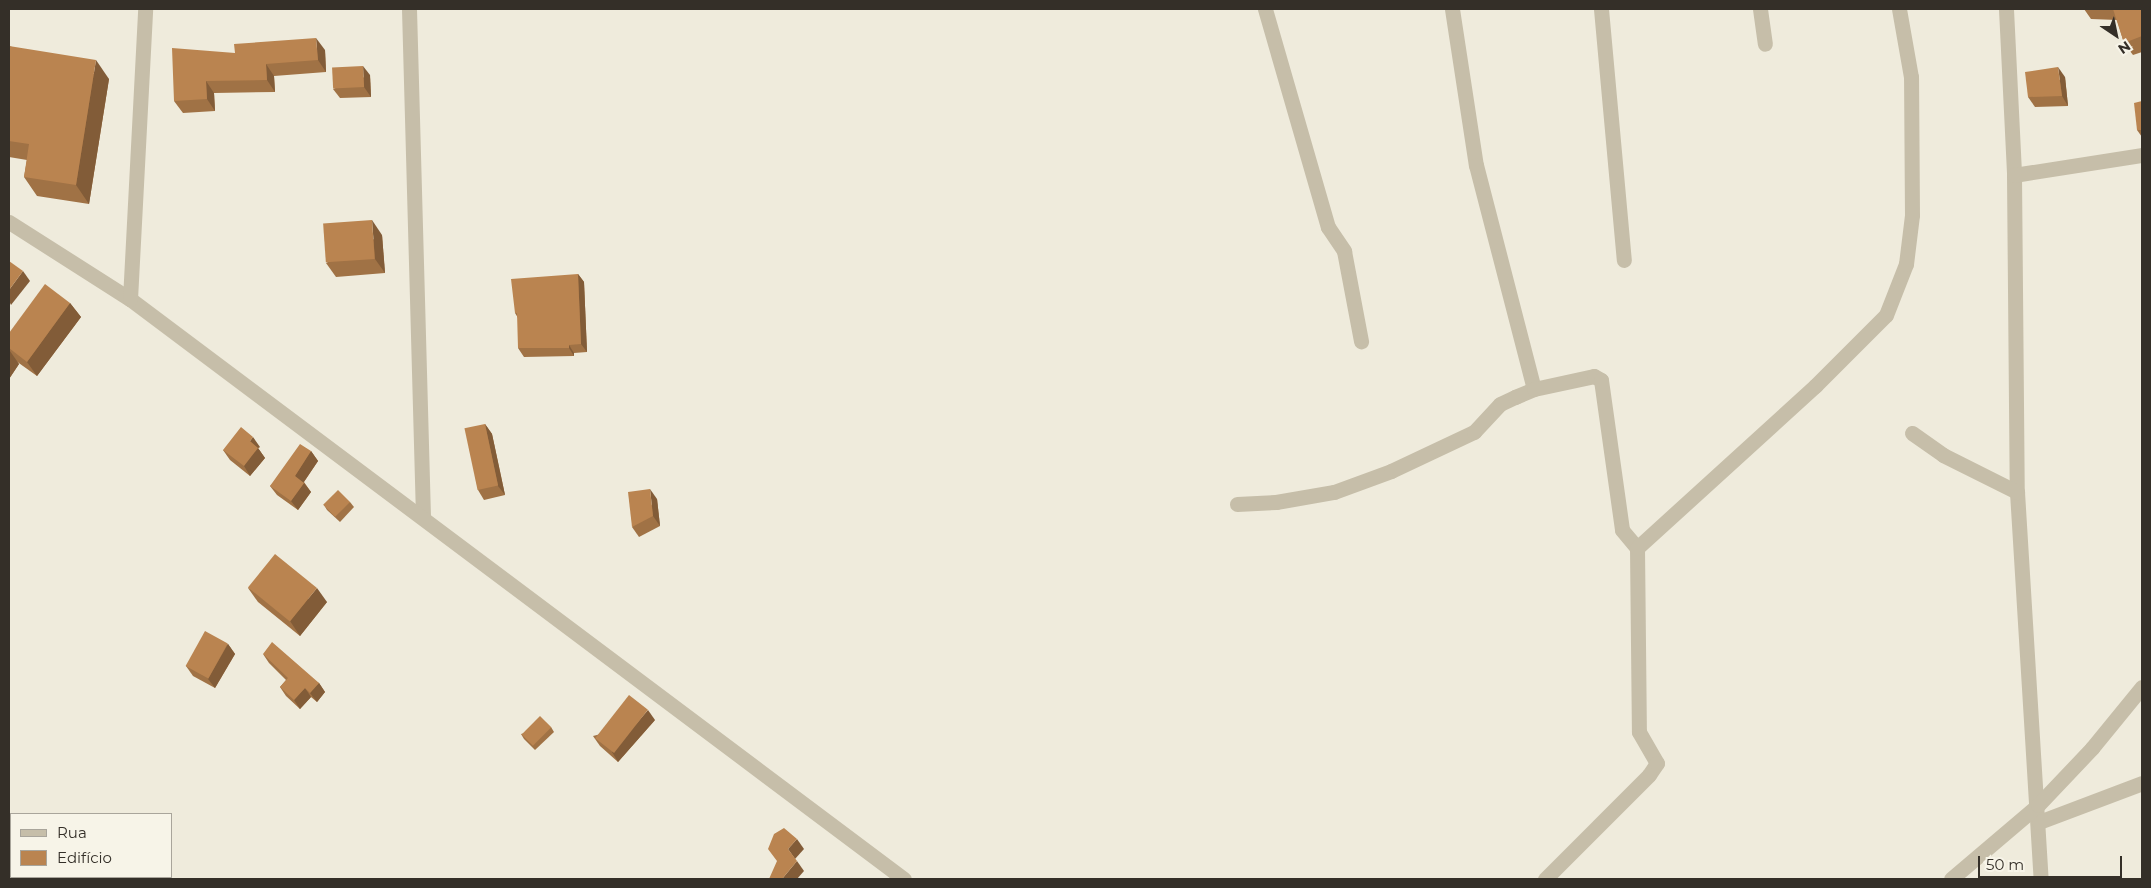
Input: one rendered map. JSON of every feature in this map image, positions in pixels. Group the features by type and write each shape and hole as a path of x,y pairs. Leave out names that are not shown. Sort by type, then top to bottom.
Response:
{"street":[{"path":"130,299 145,9"},
{"path":"409,9 422,517"},
{"path":"1265,9 1328,227 1344,250 1361,341"},
{"path":"1452,9 1476,165 1534,389"},
{"path":"1601,9 1624,260"},
{"path":"1760,9 1765,44"},
{"path":"1637,548 1815,386 1886,315 1906,264 1912,215 1912,77 1899,9"},
{"path":"2006,9 2014,175 2017,492 2042,879"},
{"path":"2014,175 2142,155"},
{"path":"9,222 130,299 904,879"},
{"path":"1237,504 1276,502 1334,492 1391,471 1474,432 1500,404 1534,389 1594,376 1600,380 1622,530 1637,548 1639,732 1655,754 1657,763 1649,775 1545,879"},
{"path":"1912,433 1943,455 2017,492"},
{"path":"1951,879 2038,805 2092,748 2142,687"},
{"path":"2039,822 2142,783"}],"building":[{"path":"2113,9 2142,9 2142,36 2124,43"},
{"path":"316,38 318,60 266,64 267,80 206,81 207,99 174,101 172,48 235,53 234,44"},
{"path":"9,46 96,60 76,185 24,177 29,144 9,141"},
{"path":"363,66 364,87 333,89 332,68"},
{"path":"2058,67 2062,96 2028,97 2025,72"},
{"path":"2142,101 2142,130 2137,130 2134,103"},
{"path":"372,220 375,259 326,262 323,223"},
{"path":"9,261 23,271 9,290"},
{"path":"578,274 581,344 569,345 569,348 518,348 517,313 515,313 511,279"},
{"path":"45,284 70,303 27,362 9,348 9,333"},
{"path":"485,424 498,486 478,490 464,428"},
{"path":"241,427 253,437 250,441 258,448 244,466 223,450"},
{"path":"300,444 311,451 295,476 304,483 291,501 270,486"},
{"path":"650,489 653,516 632,527 628,492"},
{"path":"338,490 350,502 335,517 323,505"},
{"path":"275,554 317,588 290,621 248,587"},
{"path":"205,631 228,644 208,679 186,666"},
{"path":"272,642 319,683 310,693 305,688 294,700 280,687 288,678 263,654"},
{"path":"629,695 648,710 614,753 595,738"},
{"path":"540,716 551,727 533,746 522,734"},
{"path":"784,828 797,839 788,849 797,861 782,879 769,879 777,861 768,849 774,834"}]}
